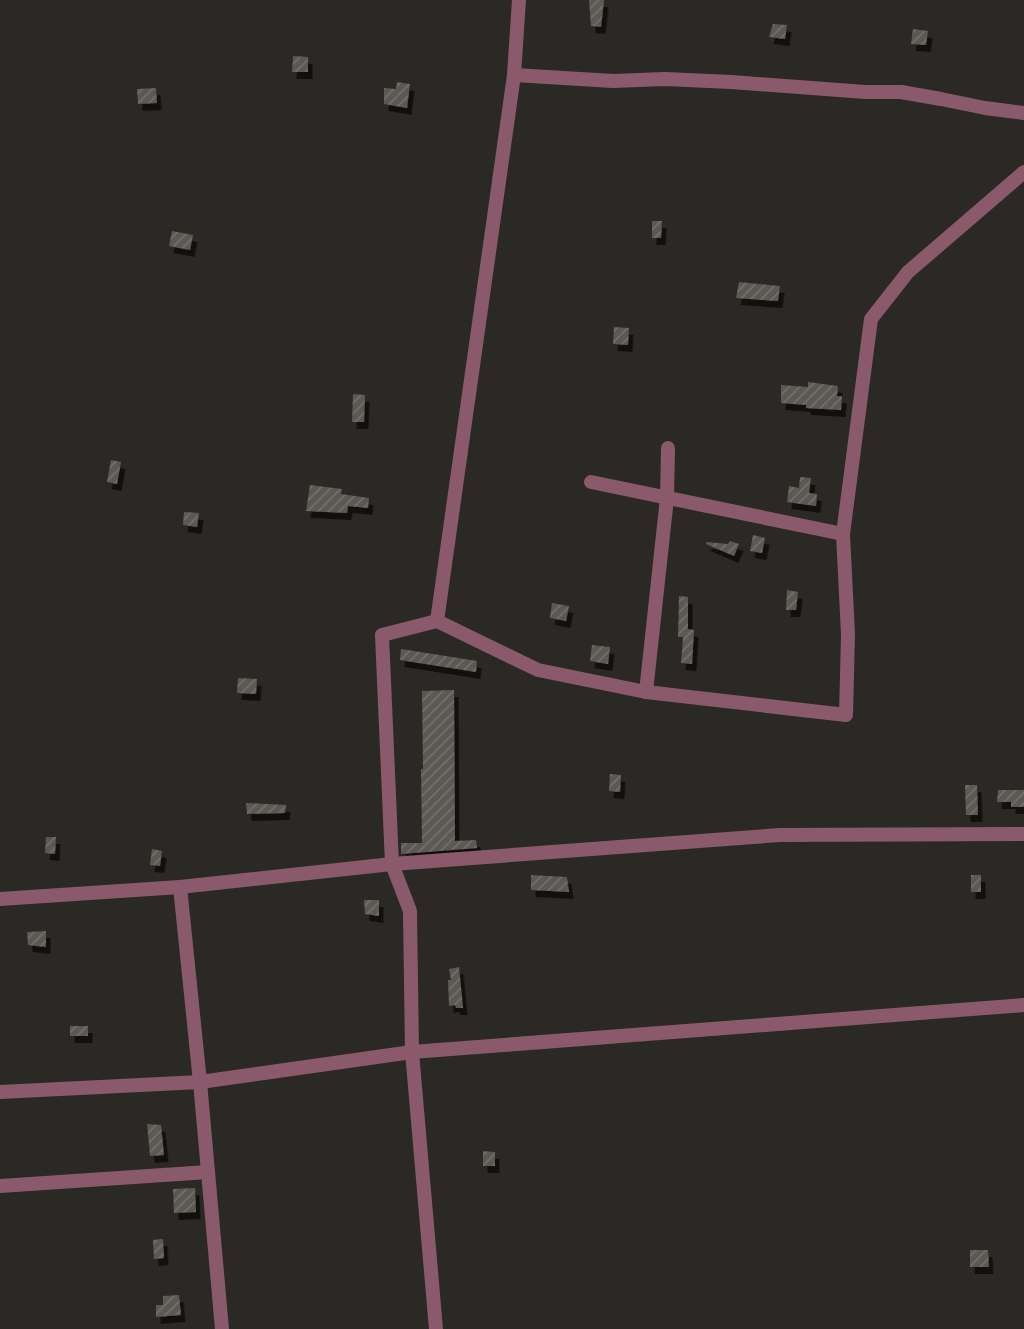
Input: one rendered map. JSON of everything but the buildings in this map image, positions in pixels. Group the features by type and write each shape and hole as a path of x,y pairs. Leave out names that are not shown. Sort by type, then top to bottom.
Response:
{"street":[{"path":"437,621 514,75 519,0"},
{"path":"514,75 612,81 665,79 901,92 1024,113"},
{"path":"436,1329 412,1052 410,911 392,864 382,635 437,621 538,670 646,692 846,715 848,634 843,534 871,319 908,272 1024,172"},
{"path":"646,692 667,498 668,448"},
{"path":"591,482 843,534"},
{"path":"0,900 180,887 392,864 780,835 1024,834"},
{"path":"180,887 222,1329"},
{"path":"0,1092 200,1082 412,1052 1024,1005"},
{"path":"0,1186 208,1172"}]}
